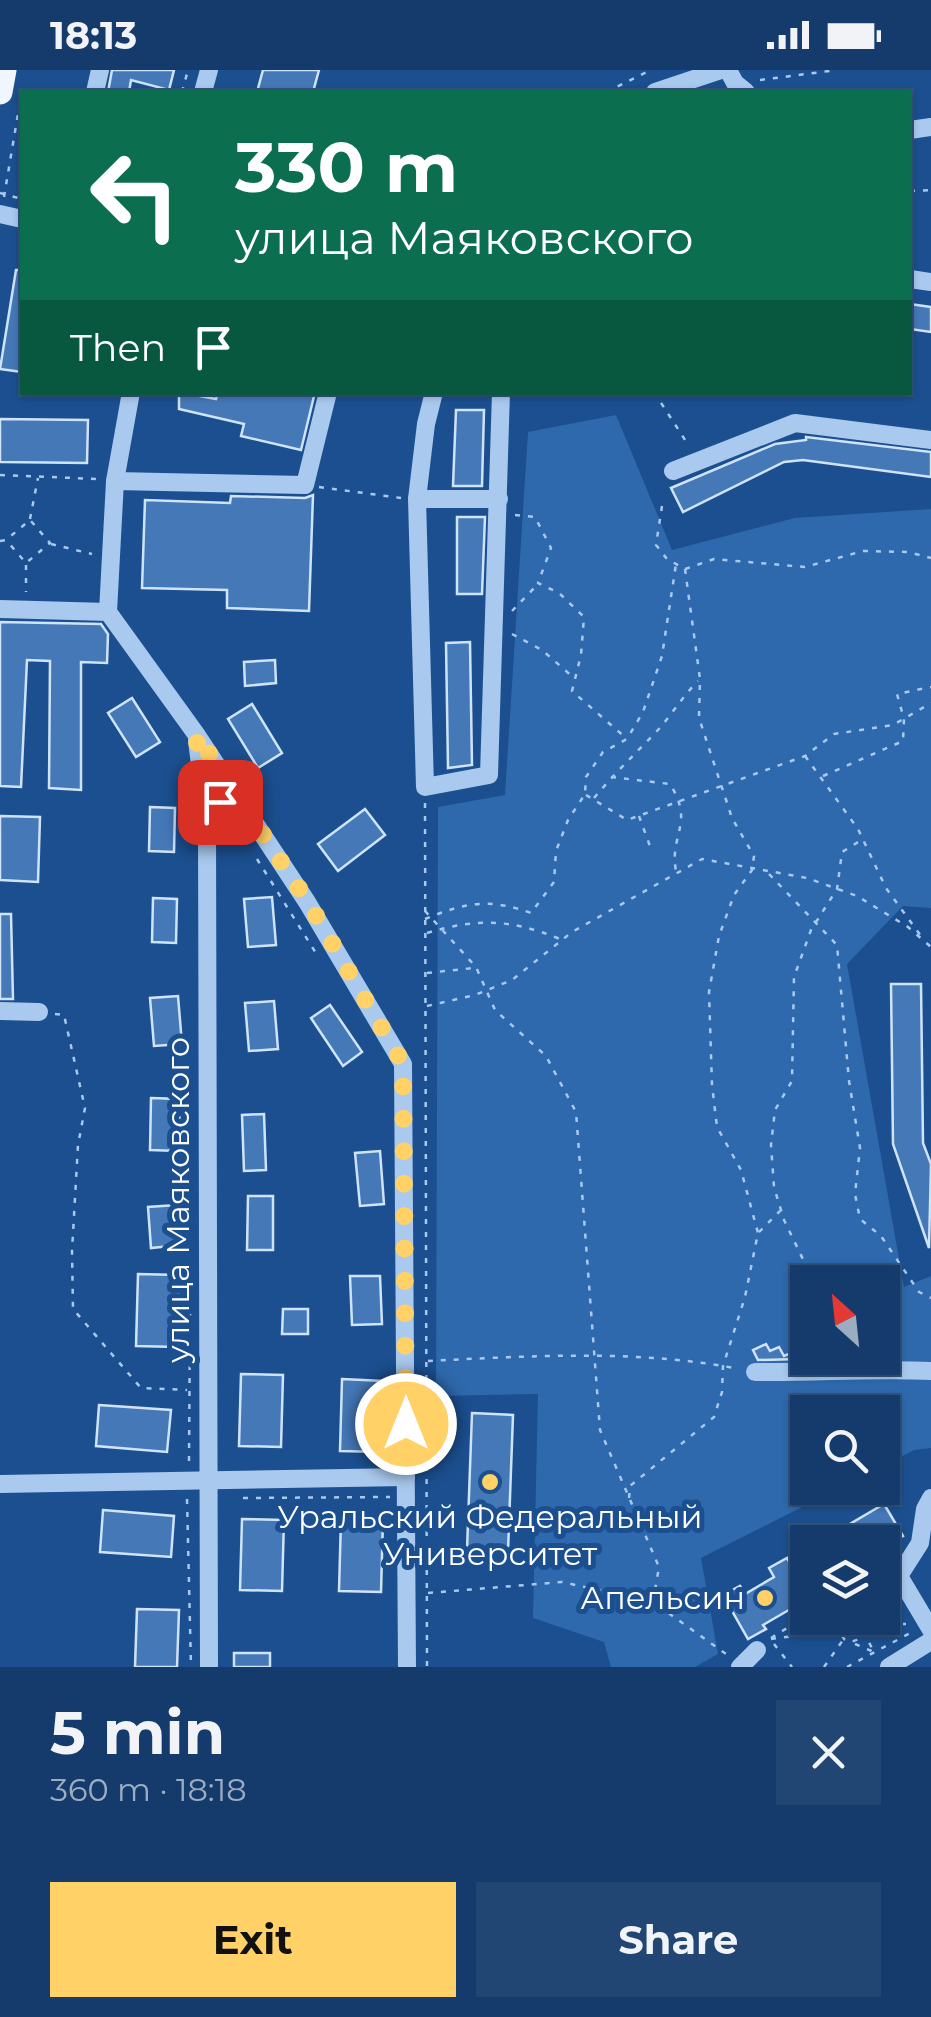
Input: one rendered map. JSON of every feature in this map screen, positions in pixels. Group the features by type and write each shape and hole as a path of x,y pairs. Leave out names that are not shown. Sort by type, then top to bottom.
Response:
{"street":[{"path":"667,90 733,79"},
{"path":"130,395 115,481 108,612 196,734 308,902 403,1064 407,1667"},
{"path":"115,481 304,485 327,395"},
{"path":"433,395 417,500 425,787 489,775 501,395"},
{"path":"674,472 794,423 931,440"},
{"path":"417,500 498,506"},
{"path":"0,608 108,612"},
{"name":"улица Маяковского","path":"196,734 207,823 209,1667"},
{"path":"0,1012 38,1012"},
{"path":"755,1372 931,1370"},
{"path":"0,1484 406,1476"},
{"path":"888,1667 930,1632 899,1576 920,1544 925,1509 931,1498"},
{"path":"736,1663 764,1644"}],"path":[{"path":"610,90 651,70"},
{"path":"733,79 838,70"},
{"path":"2,194 9,83"},
{"path":"656,395 699,461"},
{"path":"0,475 115,481"},
{"path":"0,541 30,520 38,476"},
{"path":"304,485 417,500"},
{"path":"498,506 535,517 551,548 538,583 492,629 518,636 542,650 576,679"},
{"path":"662,506 656,545 667,559 685,569 714,559 805,566 863,552 908,552 931,558"},
{"path":"30,520 50,543 111,555"},
{"path":"6,540 26,563 25,610"},
{"path":"26,563 50,543"},
{"path":"425,919 452,908 500,902 532,912 554,882 556,851 568,820 585,794 586,777 603,752 627,739 643,712 662,656 676,564"},
{"path":"628,1498 630,1486 642,1473 714,1417 722,1392 723,1366 745,1296 758,1233 741,1170 717,1128 710,992 719,936 734,896 752,870 754,856 732,818 700,718 700,679 685,569"},
{"path":"538,583 559,593 584,617 572,691 627,739"},
{"path":"593,799 659,730 681,697 700,679"},
{"path":"822,777 903,741 904,718 897,694 931,687"},
{"path":"585,794 627,820 804,756 834,734 893,725 931,703"},
{"path":"804,756 863,840 886,888 924,942"},
{"path":"612,777 670,784 680,800 681,833 672,851 676,872"},
{"path":"425,787 427,1667"},
{"path":"639,815 651,849"},
{"path":"806,1265 774,1188 770,1144 774,1110 792,1081 794,977 816,921 837,889 842,852 863,840"},
{"path":"254,854 324,964"},
{"path":"426,1006 485,992 512,980 561,940 702,859 807,878 857,896 931,947"},
{"path":"767,872 837,945 860,1148 855,1194 860,1219 881,1236 919,1292 931,1298"},
{"path":"425,911 476,968 494,1010 546,1056 576,1112 600,1430 659,1567 653,1602"},
{"path":"425,933 486,922 525,925 561,940"},
{"path":"426,974 476,968"},
{"path":"38,1012 64,1016 86,1108 78,1145 72,1309 141,1388 189,1390"},
{"path":"758,1233 781,1210"},
{"path":"426,1362 500,1358 699,1361 755,1372"},
{"path":"242,1498 392,1497"},
{"path":"187,1498 190,1667"},
{"path":"427,1593 562,1582 653,1602 736,1663"},
{"path":"764,1644 790,1627"},
{"path":"900,1628 930,1632"},
{"path":"847,1667 874,1652 930,1632"},
{"path":"764,1644 813,1635"},
{"path":"842,1635 874,1652"},
{"path":"852,1642 862,1635"},
{"path":"866,1635 874,1652"},
{"path":"824,1667 844,1639"},
{"path":"764,1644 792,1667"}],"shaded area":[{"path":"616,415 672,550 795,518 931,509 931,908 903,906 847,964 904,1287 931,1276 931,1448 900,1457 900,1395 790,1395 790,1505 806,1505 701,1558 718,1654 695,1667 611,1667 604,1642 533,1618 538,1394 436,1396 438,807 505,795 528,432"}],"building":[{"path":"112,70 174,70 169,90 131,80 129,90 108,90"},
{"path":"263,70 319,70 314,90 258,90"},
{"path":"16,270 20,270 20,372 0,369"},
{"path":"912,304 931,307 931,332 912,329"},
{"path":"179,395 216,399 217,395 314,395 301,450 241,436 244,424 179,409"},
{"path":"456,410 484,410 482,486 453,486"},
{"path":"0,419 88,420 87,463 0,462"},
{"path":"806,437 931,452 931,477 803,460 784,462 683,512 671,488 775,444"},
{"path":"313,495 309,611 227,608 227,590 142,588 145,500 230,503 231,496"},
{"path":"457,517 485,517 482,594 457,594"},
{"path":"0,622 101,624 108,634 107,663 81,662 81,790 49,788 50,661 27,660 21,787 0,786"},
{"path":"470,642 472,765 448,768 446,643"},
{"path":"275,660 276,683 245,686 244,662"},
{"path":"132,698 160,742 136,757 108,713"},
{"path":"252,704 282,753 258,768 228,719"},
{"path":"150,807 175,808 174,852 149,851"},
{"path":"365,809 385,835 338,871 318,844"},
{"path":"0,816 40,817 38,882 0,880"},
{"path":"272,897 276,945 248,947 244,899"},
{"path":"153,898 177,899 176,943 152,942"},
{"path":"0,914 11,914 13,999 0,999"},
{"path":"891,984 921,984 923,1143 931,1164 929,1248 893,1144"},
{"path":"178,996 182,1044 154,1046 150,998"},
{"path":"274,1001 278,1049 249,1051 245,1003"},
{"path":"330,1005 362,1052 343,1066 311,1018"},
{"path":"151,1098 180,1099 178,1151 150,1150"},
{"path":"264,1114 266,1170 244,1171 242,1115"},
{"path":"380,1151 384,1204 360,1206 355,1153"},
{"path":"248,1196 273,1196 273,1250 247,1250"},
{"path":"176,1205 180,1245 151,1248 148,1207"},
{"path":"138,1274 179,1275 177,1347 136,1346"},
{"path":"350,1276 380,1276 382,1324 352,1325"},
{"path":"283,1309 308,1309 308,1334 282,1334"},
{"path":"766,1344 770,1351 779,1347 784,1356 790,1353 790,1359 758,1360 753,1350"},
{"path":"241,1374 283,1375 281,1447 239,1446"},
{"path":"342,1379 383,1381 381,1452 340,1451"},
{"path":"99,1405 171,1410 167,1452 96,1446"},
{"name":"Уральский Федеральный Университет","path":"472,1413 513,1415 508,1552 467,1550"},
{"path":"885,1505 896,1525 848,1525"},
{"path":"103,1510 174,1516 171,1557 100,1552"},
{"path":"242,1519 284,1520 282,1591 240,1590"},
{"path":"341,1519 383,1520 381,1592 339,1591"},
{"path":"787,1558 790,1563 790,1609 748,1639 723,1595 740,1586 745,1594 774,1577 769,1568"},
{"path":"137,1609 179,1610 177,1667 135,1667"},
{"path":"234,1653 270,1653 270,1667 234,1667"}],"place":[{"name":"Уральский Федеральный Университет","path":"490,1482"},
{"name":"Апельсин","path":"765,1598"}],"route":[{"path":"220,802 201,772 196,734 308,902 403,1064 406,1424"}]}
